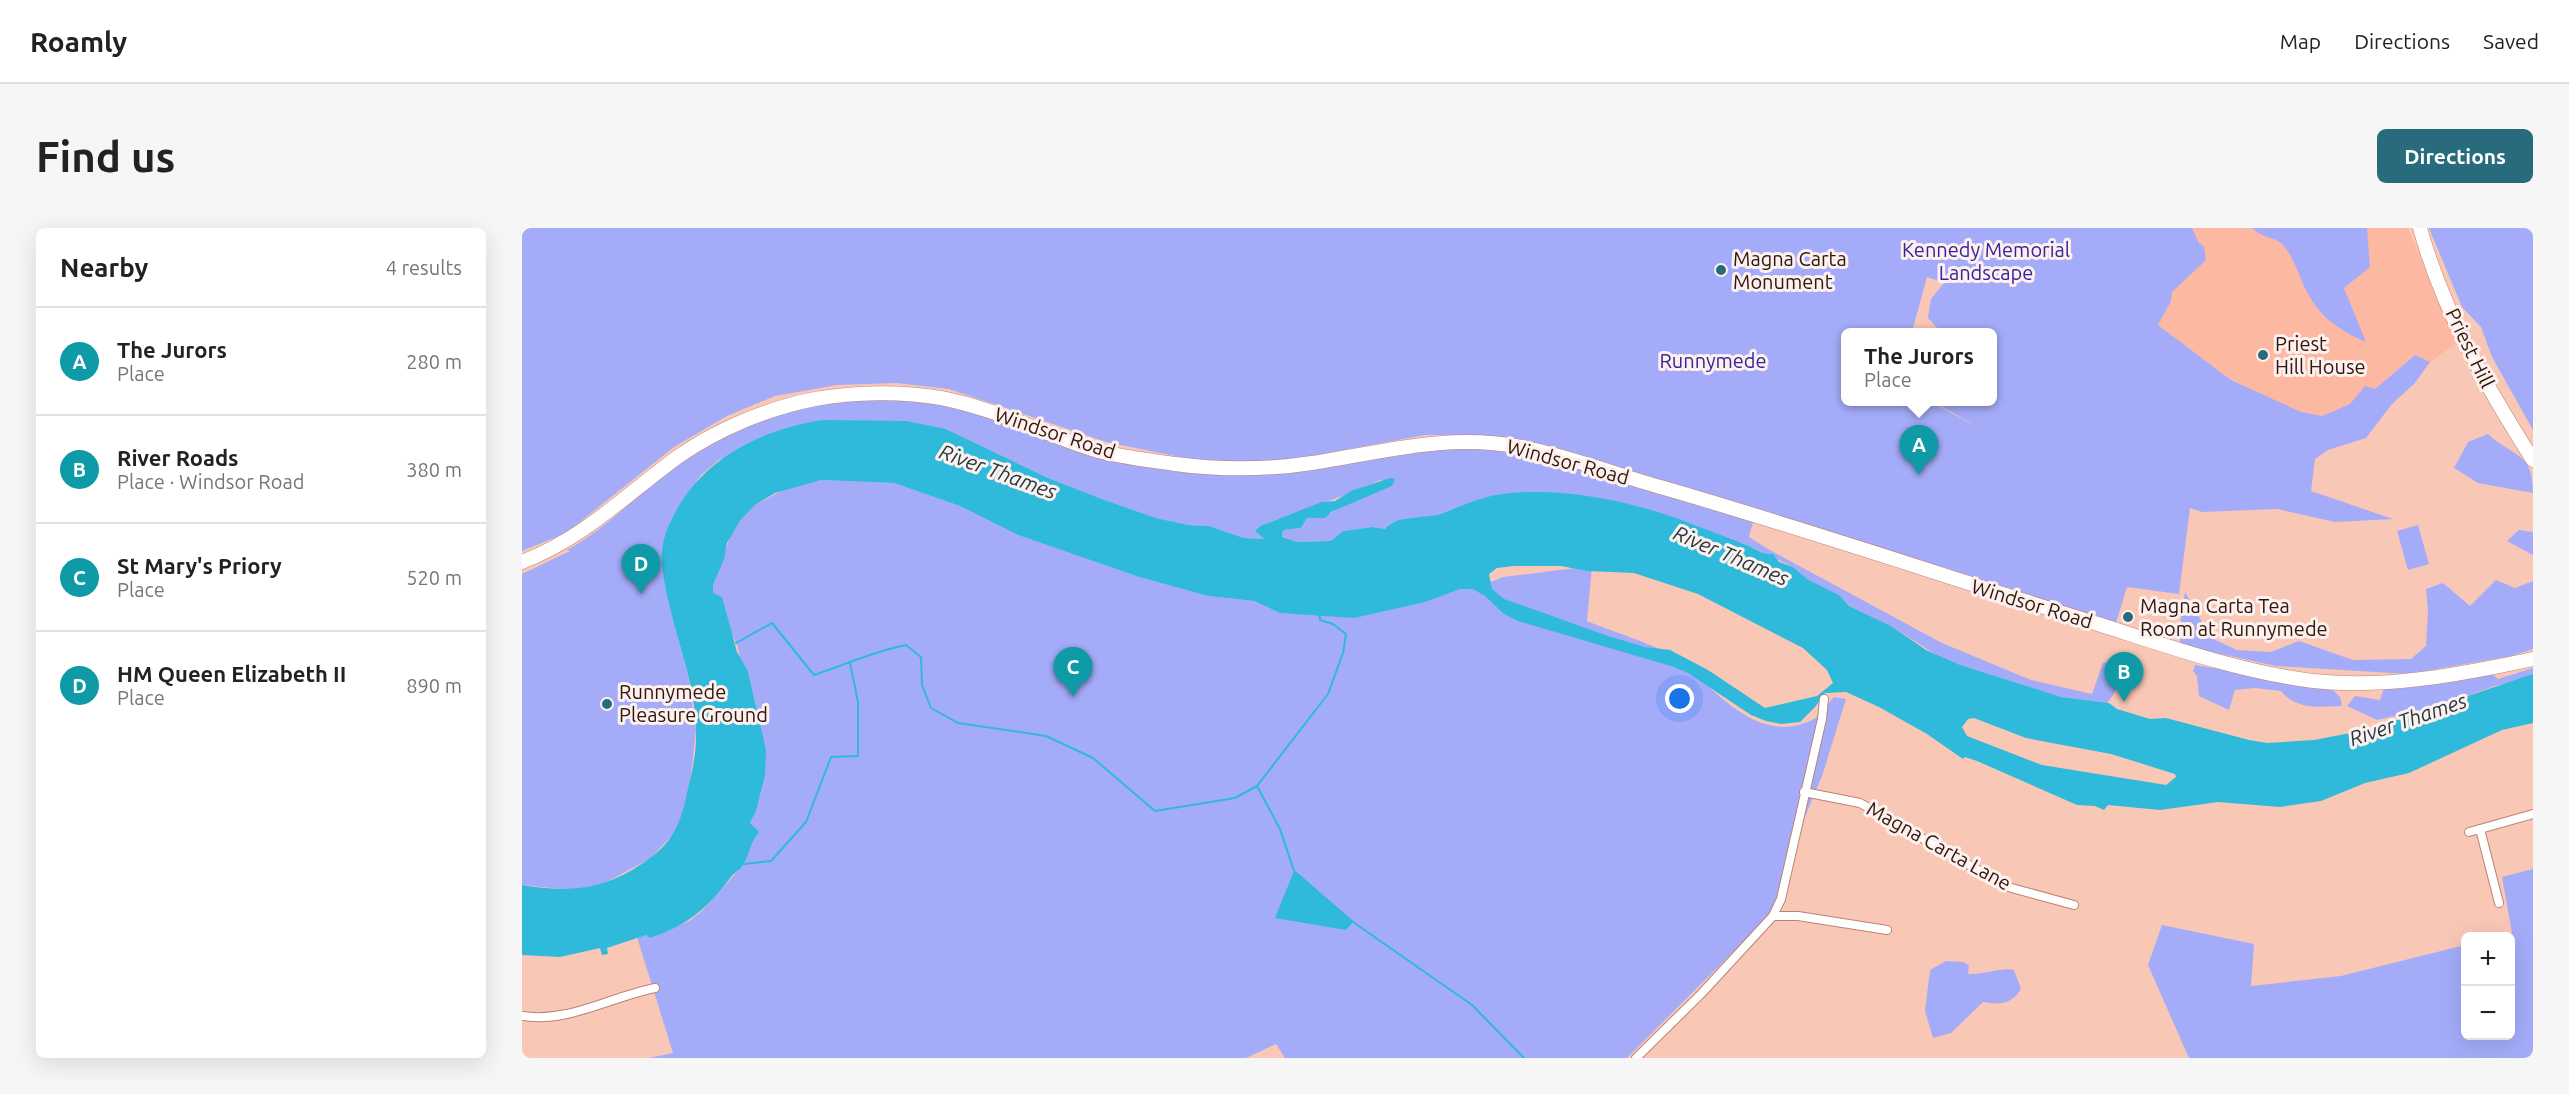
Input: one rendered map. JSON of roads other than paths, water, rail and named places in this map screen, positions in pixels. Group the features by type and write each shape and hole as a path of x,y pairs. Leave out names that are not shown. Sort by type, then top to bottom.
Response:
{"main road":[{"name":"Priest Hill","path":"2420,228 2453,319 2502,412 2533,460"},
{"name":"Windsor Road","path":"522,562 580,534 681,455 724,430 762,414 813,399 853,394 894,394 940,398 1097,451 1198,466 1252,469 1299,465 1437,442 1477,442 1525,448 1725,506 2154,642 2251,668 2314,681 2401,681 2533,659"}],"street":[{"path":"1636,1058 1701,994 1773,916 1781,899 1824,699"},
{"name":"Magna Carta Lane","path":"1804,792 1860,803 2008,887 2074,904"},
{"path":"2469,832 2533,814"},
{"path":"2481,829 2499,903"},
{"path":"1773,916 1798,916 1887,930"},
{"path":"522,1016 538,1018 560,1016 655,988"}],"water":[{"name":"River Thames","path":"823,420 906,421 946,429 1048,478 1102,499 1156,518 1188,525 1209,526 1244,538 1264,539 1255,531 1260,526 1322,502 1335,501 1351,491 1390,478 1395,479 1392,486 1331,512 1325,518 1307,518 1301,528 1283,530 1282,537 1297,542 1331,541 1343,531 1373,527 1385,529 1396,521 1433,516 1501,494 1550,492 1626,503 1674,517 1761,552 1773,554 1779,562 1793,567 1807,579 1839,595 1849,606 1891,626 1926,650 1960,665 2061,697 2109,703 2117,709 2150,719 2166,718 2249,740 2267,743 2314,740 2367,730 2533,674 2533,723 2502,730 2409,773 2365,783 2321,801 2280,807 2218,802 2160,810 2108,805 2104,810 2095,806 2077,805 1977,761 1965,757 1963,759 1927,734 1879,707 1846,692 1825,693 1800,722 1781,724 1766,721 1751,715 1688,673 1518,621 1504,614 1485,596 1473,589 1460,589 1425,602 1354,618 1280,613 1254,601 1208,596 1139,577 1018,535 960,506 894,483 821,480 775,493 755,505 740,521 727,543 724,559 713,585 713,593 722,597 737,652 748,671 766,750 765,776 756,811 750,823 759,832 743,865 696,915 663,933 650,938 646,935 607,948 608,954 602,955 600,948 560,957 522,955 522,885 570,889 614,879 653,856 668,841 678,825 691,778 696,730 691,688 665,586 662,550 667,529 689,490 721,460 759,438 801,424","holes":["1561,566 1587,571 1634,573 1698,594 1803,648 1827,670 1833,683 1817,696 1765,708 1708,670 1670,650 1645,647 1608,636 1504,599 1492,589 1489,574 1497,568","1974,718 2026,738 2111,754 2175,774 2176,777 2166,785 2042,765 1967,736 1962,727 1968,719"]},
{"path":"1294,871 1353,922 1346,930 1275,918"}],"waterway":[{"path":"1319,613 1320,620 1333,624 1346,634 1343,653 1328,694 1257,786 1280,829 1294,871 1353,922 1472,1005 1524,1058"},
{"path":"736,643 772,623 814,675 871,654 906,645 921,657 922,685 931,708 958,723 1046,736 1093,758 1155,811 1235,798 1257,786"},
{"path":"744,864 771,861 806,822 831,757 858,756 858,702 850,663"}],"place":[{"name":"Magna Carta Monument","path":"1721,270"},
{"name":"Priest Hill House","path":"2263,355"},
{"name":"The Jurors","path":"1919,475"},
{"name":"HM Queen Elizabeth II","path":"641,594"},
{"name":"Magna Carta Tea Room at Runnymede","path":"2128,617"},
{"name":"St Mary's Priory","path":"1073,697"},
{"name":"River Roads","path":"2124,702"},
{"name":"Runnymede Pleasure Ground","path":"607,704"}],"park label":[{"name":"Kennedy Memorial Landscape","path":"1986,262"},
{"name":"Runnymede","path":"1713,361"}]}
